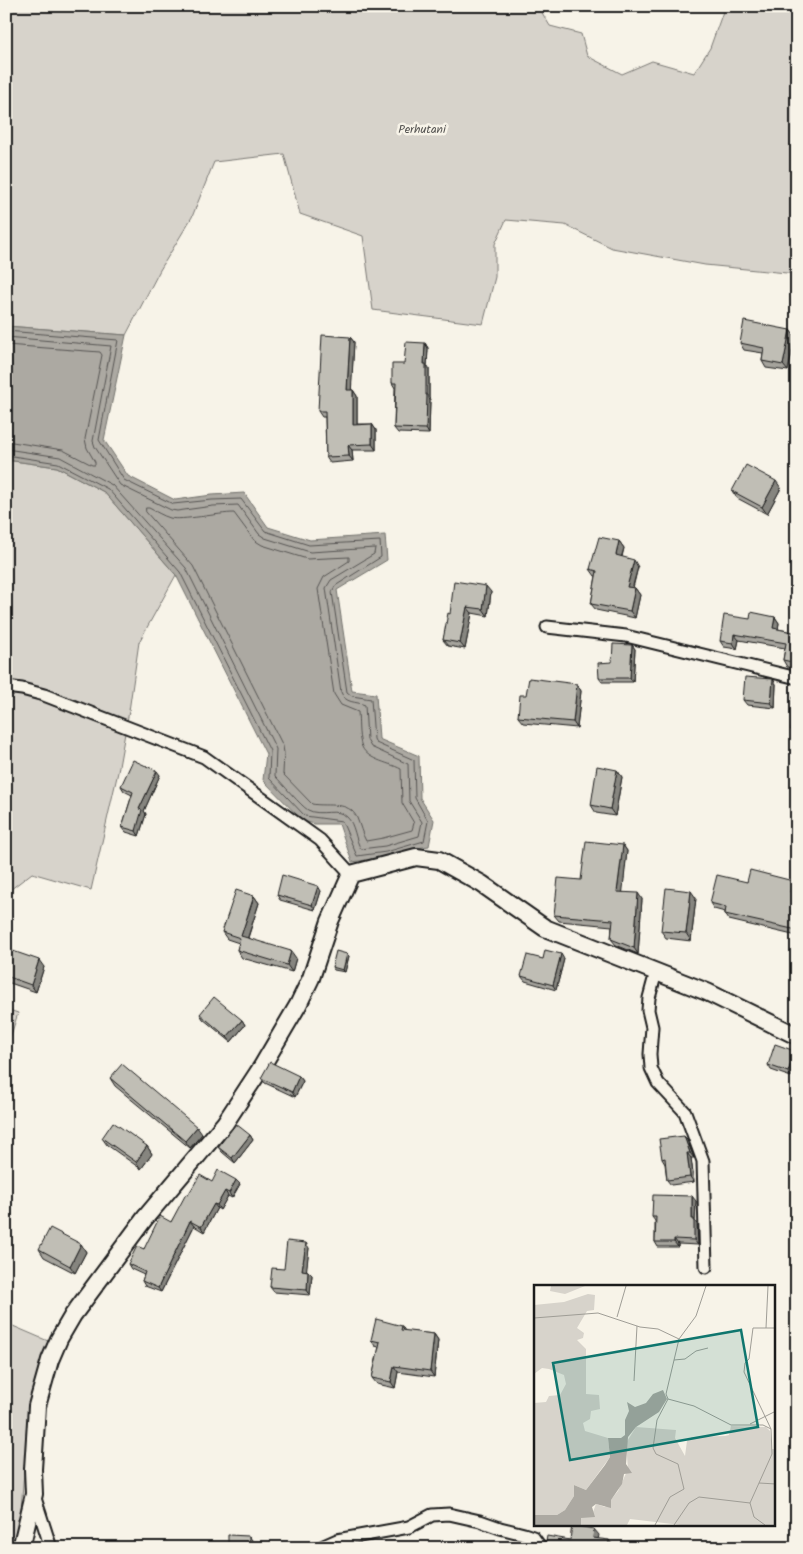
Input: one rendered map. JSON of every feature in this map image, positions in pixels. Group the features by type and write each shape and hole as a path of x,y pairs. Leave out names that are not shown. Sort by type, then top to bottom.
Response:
{"main road":[{"path":"21,1548 34,1494 33,1468 37,1406 50,1360 59,1339 73,1315 145,1218 225,1123 242,1098 298,1005 311,978 330,921 351,874 416,857 439,860 482,884 545,928 707,992 797,1036"}],"street":[{"path":"547,627 626,636 797,678"},
{"path":"6,688 44,694 204,757 320,840 351,874"},
{"path":"656,972 648,998 648,1010 652,1026 651,1068 658,1083 685,1112 703,1161 706,1267"},
{"path":"34,1494 51,1548"},
{"path":"319,1548 338,1540 409,1527 432,1515 449,1514 533,1537 541,1548"}],"green space":[{"name":"Perhutani","path":"6,6 538,6 550,26 581,34 587,56 622,74 652,61 694,73 710,48 725,6 797,6 797,274 705,265 612,248 565,225 506,220 495,244 495,277 483,324 373,310 363,236 300,214 284,154 214,162 192,217 160,270 126,335 6,326"},
{"path":"6,460 57,467 104,492 176,575 139,642 118,772 91,890 32,873 6,893"},
{"path":"6,1009 18,1013 6,1051"},
{"path":"6,1323 48,1341 29,1409 20,1522 13,1548 6,1548"}],"water":[{"path":"6,326 126,335 104,440 128,476 175,500 244,493 268,527 310,540 385,535 387,560 337,590 352,691 376,694 379,739 419,756 420,798 434,820 429,846 387,857 352,862 339,824 315,824 303,821 263,780 266,754 176,575 104,492 57,467 6,460"}],"building":[{"path":"744,321 790,330 783,365 762,361 764,348 740,343"},
{"path":"322,335 350,337 347,390 353,390 353,425 372,424 372,444 348,445 349,456 326,457 325,411 318,411"},
{"path":"406,342 425,343 426,429 394,428 396,383 392,383 392,364 404,364"},
{"path":"746,465 776,481 762,507 732,491"},
{"path":"599,537 619,541 616,555 634,560 627,587 635,588 630,611 591,604 597,571 590,569"},
{"path":"454,581 486,586 483,609 467,607 460,643 443,640 448,613 450,614"},
{"path":"751,612 775,617 773,628 797,633 797,663 783,660 786,643 734,634 733,643 720,641 724,615 750,619"},
{"path":"613,644 632,645 630,678 599,678 598,663 612,662"},
{"path":"745,677 773,679 771,703 743,700"},
{"path":"529,678 577,684 573,722 518,717 520,695 526,695"},
{"path":"793,697 797,697 797,730 791,730"},
{"path":"133,760 157,771 139,809 142,810 136,831 122,827 133,792 121,786"},
{"path":"597,766 617,770 610,809 591,805"},
{"path":"586,841 623,845 617,892 638,893 634,948 611,939 613,920 554,915 558,878 581,880"},
{"path":"750,870 793,881 790,892 797,894 797,930 725,914 726,907 710,903 717,875 747,882"},
{"path":"282,875 318,886 312,905 277,895"},
{"path":"666,888 691,891 686,933 661,931"},
{"path":"236,890 254,896 241,936 291,951 287,965 237,950 240,938 222,932"},
{"path":"10,950 39,960 31,985 6,976 6,962"},
{"path":"545,950 561,954 553,985 521,976 527,955 543,959"},
{"path":"336,951 347,954 343,970 332,967"},
{"path":"214,997 242,1020 227,1037 200,1014"},
{"path":"775,1044 795,1051 788,1072 768,1065"},
{"path":"270,1062 299,1076 292,1092 261,1078"},
{"path":"122,1064 197,1127 185,1141 110,1078"},
{"path":"113,1122 147,1146 136,1162 102,1138"},
{"path":"236,1124 250,1135 232,1158 218,1147"},
{"path":"684,1136 690,1153 687,1153 690,1177 667,1180 665,1158 662,1159 659,1139"},
{"path":"218,1170 236,1180 229,1193 225,1191 217,1205 214,1204 201,1227 190,1221 158,1288 142,1281 145,1272 128,1264 137,1246 144,1249 160,1216 171,1222 186,1194 188,1195 200,1175 212,1182"},
{"path":"653,1195 692,1196 694,1240 674,1239 674,1242 655,1242 656,1217 652,1217"},
{"path":"50,1228 81,1244 70,1266 39,1249"},
{"path":"287,1241 306,1243 302,1270 308,1271 307,1290 270,1287 272,1268 284,1269"},
{"path":"376,1319 402,1326 401,1330 434,1334 430,1371 394,1366 391,1382 372,1378 380,1342 371,1340"},
{"path":"572,1526 578,1526 594,1529 593,1538 609,1540 608,1548 545,1548 547,1536 570,1540"},
{"path":"228,1535 249,1536 249,1548 228,1548"},
{"path":"108,1544 108,1548 91,1548"}]}
